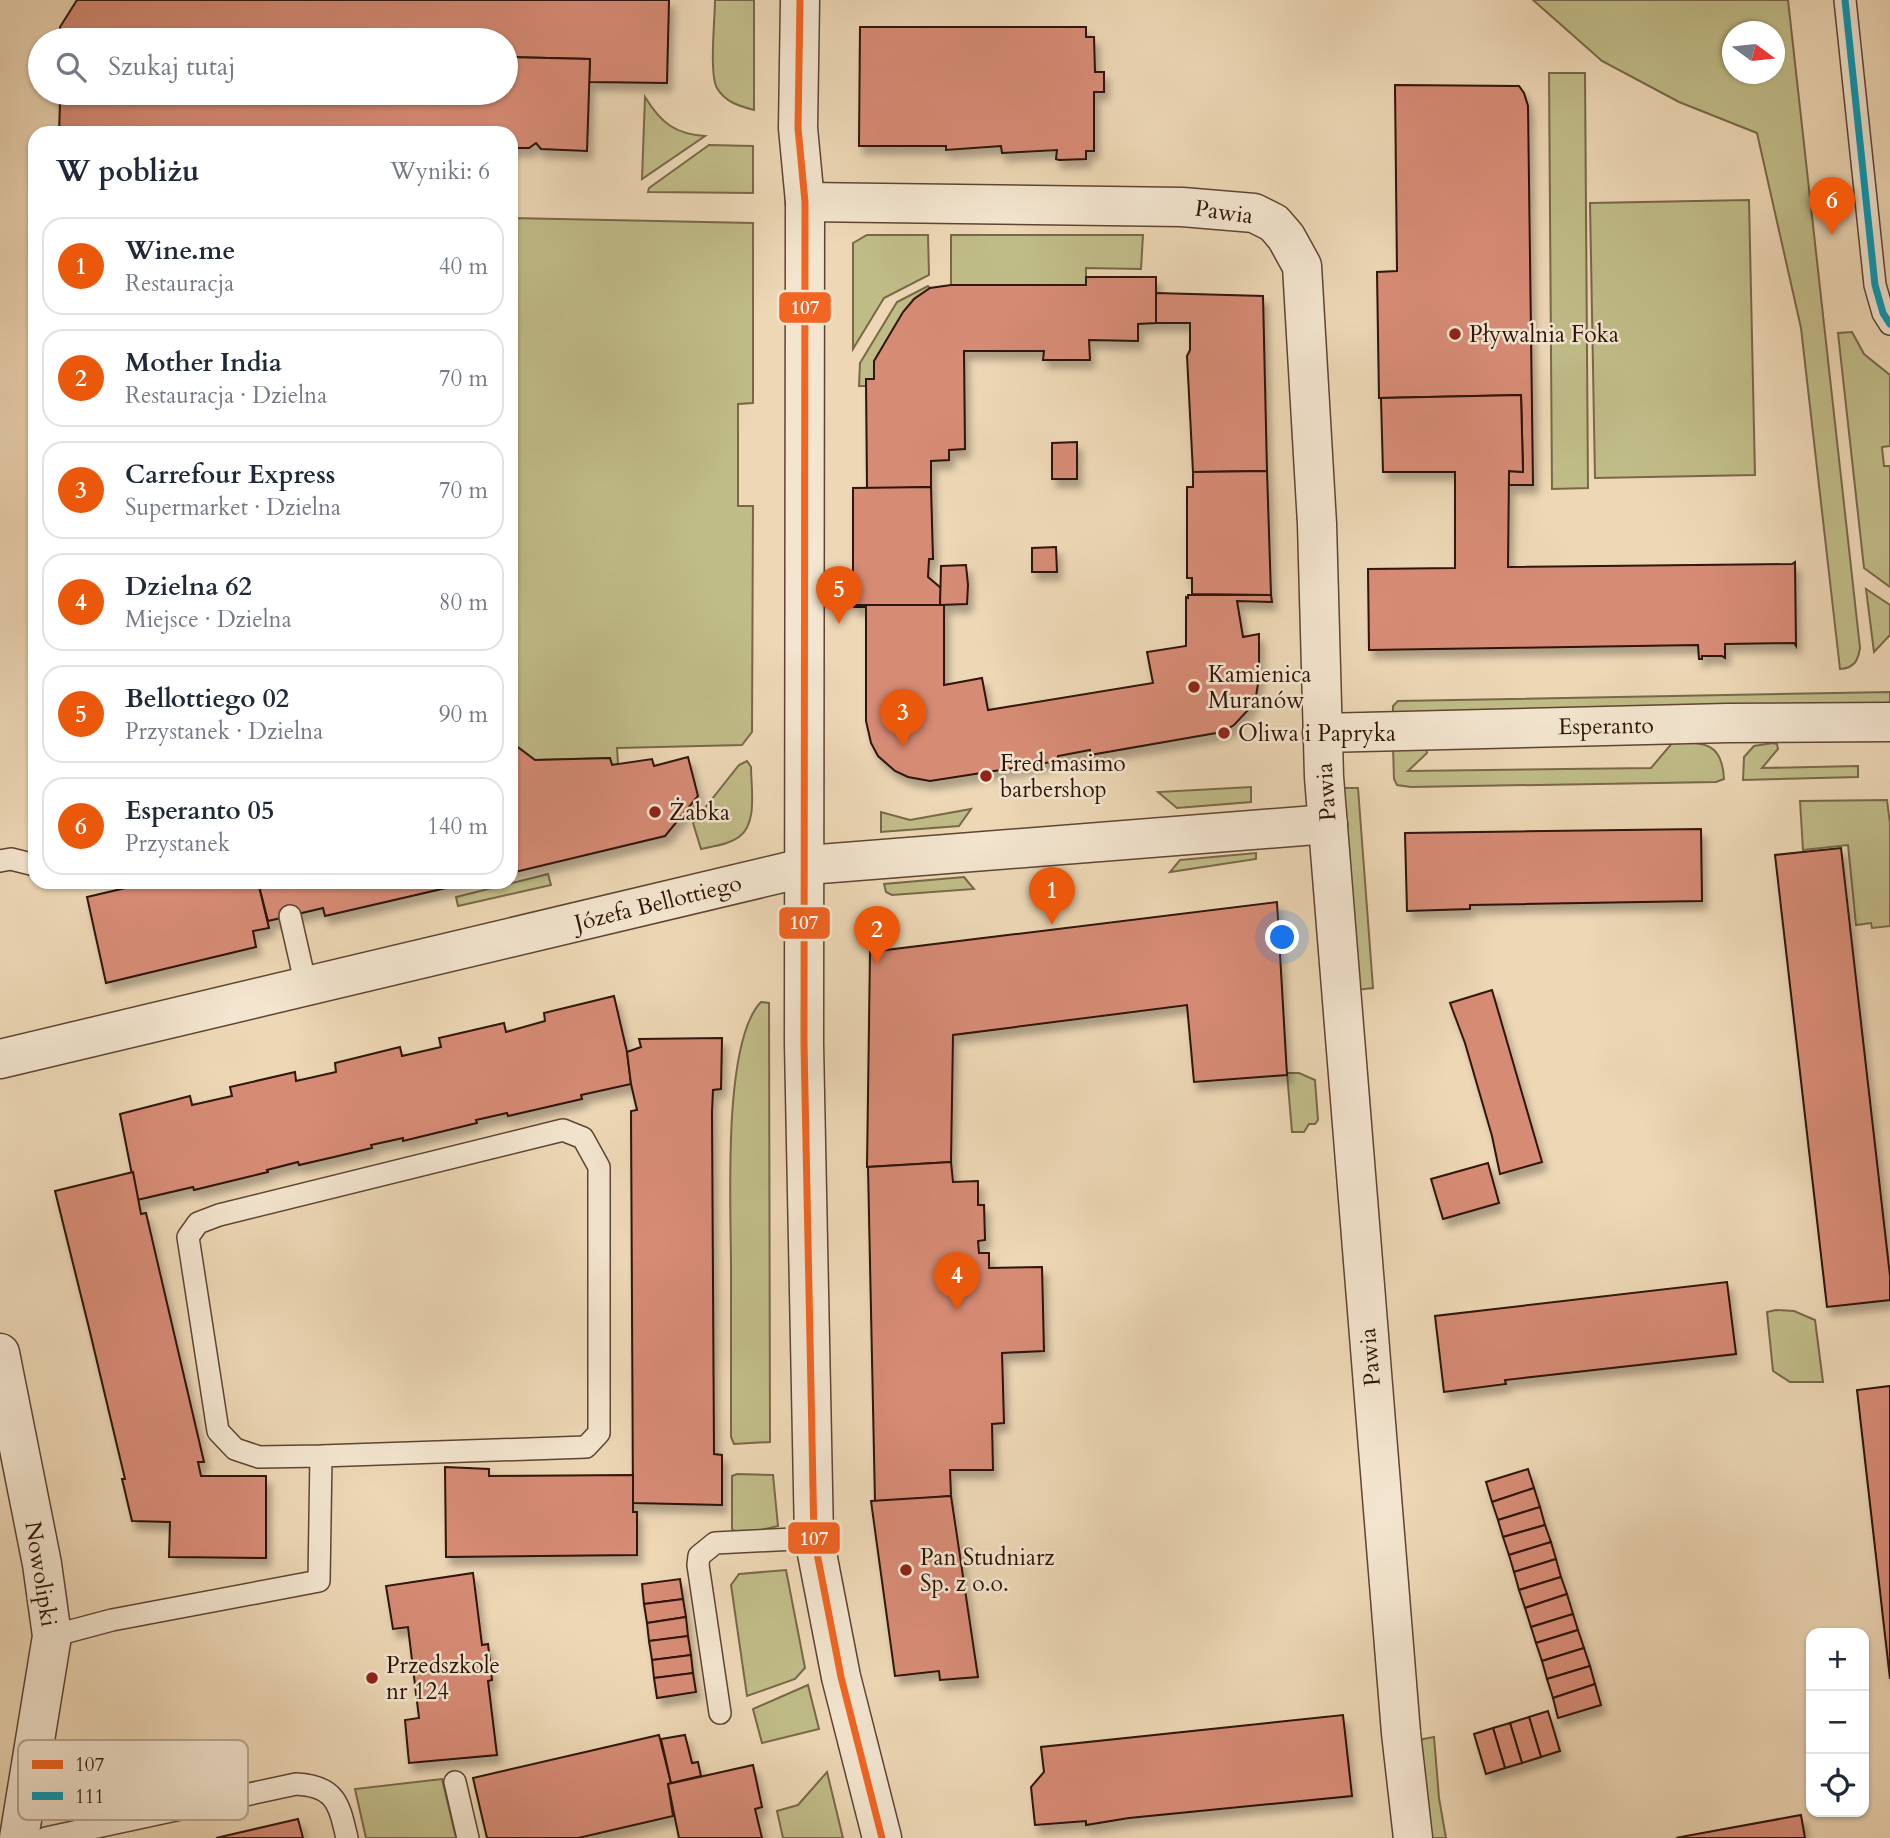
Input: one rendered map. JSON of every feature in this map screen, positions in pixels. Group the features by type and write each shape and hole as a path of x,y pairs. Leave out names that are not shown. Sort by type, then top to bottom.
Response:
{"street":[{"path":"800,0 798,128 805,202 804,1044 814,1538 841,1677 882,1838"},
{"name":"Pawia","path":"805,202 1182,207 1254,213 1274,223 1286,237 1302,265 1317,524 1322,733 1328,824 1401,1733 1413,1838"},
{"name":"Esperanto","path":"1322,733 1728,723 1890,722"},
{"name":"Józefa Bellottiego","path":"0,1059 804,868 870,859 1328,824"},
{"name":"Nowolipki","path":"0,1353 42,1564 52,1636 35,1740"},
{"name":"Nowolipki","path":"19,1838 22,1820"}],"lane":[{"path":"1845,0 1875,285 1883,313 1890,324"},
{"path":"5,860 28,864"},
{"path":"290,916 306,986"},
{"path":"563,1130 583,1138 599,1167 599,1433 586,1447 321,1456 259,1457 235,1449 218,1431 188,1237 198,1223 219,1215 563,1130"},
{"path":"52,1636 112,1619 319,1581 321,1456"},
{"path":"720,1713 698,1565 699,1556 715,1543 814,1538"},
{"path":"455,1782 468,1838"},
{"path":"248,1794 296,1784 323,1789 339,1806 347,1838"},
{"path":"46,1838 129,1820"}],"shaded area":[{"path":"715,0 754,0 754,110 728,100 717,88 713,59"},
{"path":"1533,0 1788,0 1860,648 1856,660 1849,667 1840,669 1801,328 1757,133 1679,102 1602,61"},
{"path":"1549,73 1585,73 1588,488 1552,489"},
{"path":"645,97 670,126 685,133 705,136 642,179"},
{"path":"709,145 753,146 753,193 648,192 649,188"},
{"path":"1749,200 1755,475 1595,478 1590,203"},
{"path":"518,218 753,223 753,403 738,404 738,506 753,506 752,732 742,745 617,748 618,764 612,765 609,758 535,760 518,747"},
{"path":"867,235 928,235 929,275 884,298 853,349 853,243"},
{"path":"951,235 1143,235 1141,269 1086,268 1086,285 951,285"},
{"path":"928,286 930,288 914,299 874,379 866,379 866,386 859,386 860,363 897,302"},
{"path":"1852,332 1864,354 1890,375 1890,446 1882,447 1884,466 1890,466 1890,587 1864,568 1838,333"},
{"path":"1866,589 1890,605 1890,635 1874,652"},
{"path":"1890,692 1890,711 1393,719 1393,706 1398,701"},
{"path":"1673,742 1710,747 1720,758 1724,779 1716,782 1411,787 1397,785 1394,779 1393,747 1426,749 1427,753 1408,771 1651,768"},
{"path":"1777,744 1778,749 1762,768 1858,766 1858,777 1743,780 1744,757 1754,746"},
{"path":"747,761 751,767 752,805 745,831 730,842 701,849 693,823 739,765"},
{"path":"1251,787 1251,802 1177,808 1158,792"},
{"path":"1343,788 1358,788 1373,988 1356,990"},
{"path":"1887,800 1890,824 1890,926 1872,928 1871,923 1856,925 1848,845 1803,850 1800,801"},
{"path":"971,809 959,826 881,832 881,812 910,820"},
{"path":"1256,853 1256,859 1170,872 1180,860"},
{"path":"548,874 551,885 458,906 456,897 488,889 518,889 518,882"},
{"path":"964,877 974,889 892,895 886,892 884,884"},
{"path":"761,1002 769,1003 770,1442 734,1444 731,1437 731,1128 740,1052 749,1022"},
{"path":"1287,1073 1299,1073 1315,1080 1318,1120 1315,1124 1309,1124 1304,1132 1292,1132"},
{"path":"1794,1311 1815,1320 1823,1382 1790,1382 1773,1371 1767,1312"},
{"path":"773,1475 778,1526 740,1535 732,1529 732,1476"},
{"path":"786,1570 805,1668 795,1679 747,1696 731,1585 739,1574"},
{"path":"808,1685 819,1729 762,1743 753,1709"},
{"path":"1434,1737 1439,1798 1446,1838 1429,1838 1418,1740"},
{"path":"827,1772 843,1838 783,1838 777,1811 798,1805"},
{"path":"442,1779 456,1838 366,1838 355,1789"}],"building":[{"path":"77,0 669,0 667,83 589,82 590,59 518,57 518,28 60,27"},
{"path":"860,27 1086,27 1086,37 1094,37 1095,72 1104,72 1104,92 1094,92 1094,151 1086,151 1086,159 1059,160 1056,159 1057,150 1002,153 1001,146 946,150 946,146 859,146"},
{"path":"518,57 590,59 587,151 541,149 536,143 529,148 518,148 518,126 59,126 60,105 518,105"},
{"name":"Pływalnia Foka","path":"1395,85 1519,86 1524,93 1528,106 1533,485 1509,485 1509,471 1523,472 1521,395 1379,398 1377,272 1397,271"},
{"path":"1086,277 1156,277 1156,323 1138,324 1138,341 1089,340 1090,360 1043,360 1044,351 964,351 965,449 949,450 949,460 931,461 931,487 867,489 866,379 874,379 874,361 903,312 914,299 930,288 951,285 1086,285"},
{"path":"1156,293 1263,296 1267,471 1193,472 1187,356 1190,350 1190,323 1156,323"},
{"path":"1521,395 1523,472 1509,471 1508,567 1795,562 1796,646 1794,643 1725,644 1725,658 1702,656 1702,659 1699,659 1698,645 1369,650 1368,569 1455,568 1455,472 1383,472 1381,398"},
{"path":"1077,442 1077,479 1052,479 1052,443"},
{"path":"1267,471 1271,595 1192,594 1192,578 1187,578 1187,487 1193,487 1193,472"},
{"path":"931,487 933,559 929,559 928,577 941,588 940,605 853,605 853,488"},
{"path":"1056,547 1057,572 1032,572 1032,548"},
{"path":"966,565 967,604 940,605 941,566"},
{"name":"Kamienica Muranów","path":"1188,595 1271,595 1272,602 1237,601 1243,637 1259,634 1259,678 1256,696 1249,709 1234,725 1222,732 1090,755 1090,750 1058,756 1058,761 930,781 908,777 895,771 878,756 871,743 866,721 866,607 853,605 944,605 944,685 982,678 988,710 1153,683 1147,652 1186,646"},
{"path":"518,747 535,760 610,758 612,765 652,759 654,766 688,757 698,796 665,836 518,871"},
{"path":"1701,829 1702,901 1470,905 1470,909 1407,911 1405,833"},
{"path":"1841,848 1890,1276 1890,1300 1827,1307 1775,855"},
{"path":"121,889 260,889 269,928 253,931 256,947 106,983 87,897"},
{"path":"260,889 442,889 325,916 323,908 268,921"},
{"path":"1277,902 1287,1075 1194,1082 1187,1005 953,1035 951,1162 867,1167 870,952"},
{"path":"1492,990 1542,1162 1500,1174 1465,1043 1450,1003"},
{"path":"614,996 627,1052 631,1084 581,1095 582,1099 508,1116 507,1113 476,1120 477,1123 403,1141 403,1138 371,1145 372,1148 299,1165 298,1162 194,1190 193,1187 137,1200 120,1114 190,1096 192,1105 232,1096 230,1087 295,1072 296,1081 336,1072 335,1063 400,1047 402,1056 441,1047 439,1038 504,1023 506,1032 545,1021 544,1013"},
{"path":"722,1038 721,1089 713,1090 712,1112 714,1454 722,1455 722,1505 633,1503 631,1111 637,1110 627,1052 641,1047 639,1039"},
{"path":"951,1162 953,1182 978,1181 978,1205 984,1205 985,1240 978,1241 979,1253 989,1253 989,1268 1042,1267 1044,1351 1002,1353 1004,1423 992,1424 993,1470 950,1470 951,1496 875,1502 868,1167"},
{"path":"1488,1163 1499,1203 1443,1219 1431,1179"},
{"path":"133,1172 141,1214 146,1213 204,1462 198,1462 201,1476 266,1476 266,1558 169,1557 170,1522 132,1521 122,1479 125,1479 55,1191"},
{"path":"1727,1282 1736,1354 1505,1380 1506,1384 1444,1392 1435,1316"},
{"path":"1890,1386 1890,1679 1857,1390"},
{"path":"445,1467 489,1469 489,1476 633,1475 633,1512 637,1512 637,1555 446,1557"},
{"path":"1528,1469 1534,1488 1492,1502 1486,1482"},
{"path":"1534,1488 1540,1507 1498,1520 1492,1502"},
{"path":"951,1496 978,1677 940,1680 939,1671 895,1676 871,1501"},
{"path":"1540,1507 1545,1525 1503,1537 1498,1520"},
{"path":"1545,1525 1551,1542 1509,1555 1503,1537"},
{"path":"1551,1542 1556,1559 1514,1572 1509,1555"},
{"path":"1556,1559 1561,1577 1519,1590 1514,1572"},
{"name":"Przedszkole nr 124","path":"473,1573 482,1645 488,1644 492,1680 488,1681 497,1755 409,1763 405,1720 419,1718 408,1627 393,1629 386,1586"},
{"path":"1561,1577 1567,1594 1525,1608 1519,1590"},
{"path":"680,1579 683,1599 644,1604 642,1584"},
{"path":"1567,1594 1573,1614 1531,1627 1525,1608"},
{"path":"683,1599 686,1617 647,1623 644,1604"},
{"path":"1573,1614 1578,1630 1536,1643 1531,1627"},
{"path":"686,1617 688,1636 649,1641 647,1623"},
{"path":"1578,1630 1584,1648 1542,1661 1536,1643"},
{"path":"688,1636 691,1655 652,1660 649,1641"},
{"path":"1584,1648 1590,1666 1547,1679 1542,1661"},
{"path":"691,1655 693,1673 654,1678 652,1660"},
{"path":"1590,1666 1595,1684 1553,1698 1547,1679"},
{"path":"693,1673 696,1692 657,1698 654,1678"},
{"path":"1595,1684 1601,1705 1558,1718 1553,1698"},
{"path":"1548,1711 1560,1751 1541,1757 1529,1717"},
{"path":"1343,1715 1352,1796 1129,1818 1086,1825 1086,1821 1035,1825 1031,1787 1044,1772 1041,1747"},
{"path":"1529,1717 1541,1757 1522,1763 1510,1723"},
{"path":"1510,1723 1522,1763 1505,1768 1493,1728"},
{"path":"1493,1728 1505,1768 1486,1774 1474,1734"},
{"path":"659,1735 671,1783 668,1784 673,1816 578,1838 487,1838 473,1778"},
{"path":"685,1735 692,1763 698,1762 701,1776 671,1783 661,1739"},
{"path":"753,1765 762,1807 755,1809 762,1838 679,1838 668,1784"},
{"path":"1801,1815 1805,1838 1676,1838 1686,1836"},
{"path":"298,1819 303,1838 216,1838"}],"transit line":[{"name":"107","path":"800,0 798,128 805,202 804,1044 814,1538 841,1677 882,1838"},
{"name":"111","path":"1845,0 1875,285 1883,313 1890,324"}],"place":[{"name":"Esperanto 05","path":"1832,235"},
{"name":"Pływalnia Foka","path":"1455,334"},
{"name":"Bellottiego 02","path":"839,624"},
{"name":"Kamienica Muranów","path":"1194,687"},
{"name":"Oliwa i Papryka","path":"1224,733"},
{"name":"Carrefour Express","path":"903,747"},
{"name":"Fred masimo barbershop","path":"986,776"},
{"name":"Żabka","path":"655,812"},
{"name":"Wine.me","path":"1052,925"},
{"name":"Mother India","path":"877,964"},
{"name":"Dzielna 62","path":"957,1310"},
{"name":"Pan Studniarz Sp. z o.o.","path":"906,1570"},
{"name":"Przedszkole nr 124","path":"372,1678"}]}
